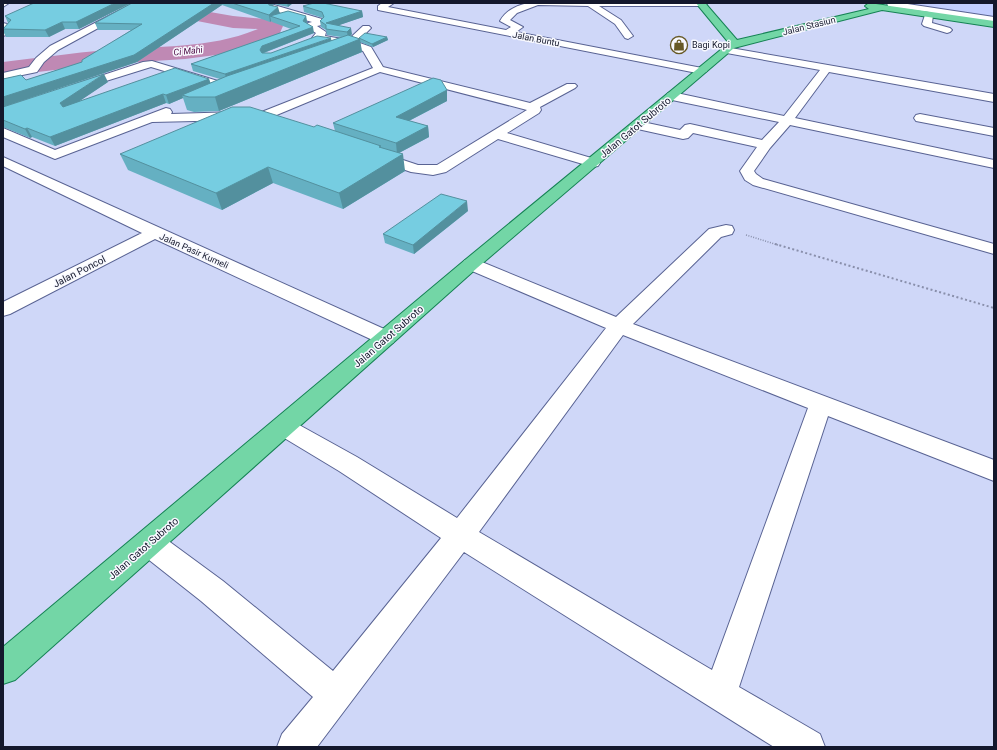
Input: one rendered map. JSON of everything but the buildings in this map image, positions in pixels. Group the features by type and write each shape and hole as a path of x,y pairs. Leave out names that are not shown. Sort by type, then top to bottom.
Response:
{"main road":[{"path":"701,3 728,42 736,37 758,38"},
{"name":"Jalan Stasiun","path":"855,4 889,5 929,15 994,24"},
{"name":"Jalan Stasiun","path":"728,42 758,38 889,5"},
{"name":"Jalan Gatot Subroto","path":"3,668 472,264 702,71 728,42"}],"street":[{"path":"3,76 30,72 54,48 140,3"},
{"name":"Jalan Buntu","path":"390,3 382,6 381,8 702,71"},
{"path":"506,33 518,27 505,21 508,15 538,3 701,3"},
{"path":"918,3 994,14"},
{"path":"591,4 618,22 628,36"},
{"path":"889,5 994,20"},
{"path":"274,8 319,21 319,23 311,26 321,32 320,36 314,39 350,43 367,49 379,69"},
{"path":"929,15 928,24 947,30"},
{"path":"3,26 8,28 3,33"},
{"path":"321,53 350,43 366,28"},
{"path":"728,42 826,69 994,98"},
{"path":"64,92 147,64 156,64 205,79 231,85 207,95"},
{"path":"263,116 379,69 533,106 571,86"},
{"path":"826,69 787,121 765,145 747,171 750,177 758,182 994,249"},
{"path":"205,79 220,74"},
{"path":"909,145 932,87"},
{"path":"672,96 994,164"},
{"path":"365,151 423,170 432,171 441,169 535,110 533,106"},
{"path":"3,132 55,155 179,107"},
{"path":"152,118 263,116 278,121"},
{"path":"920,118 994,132"},
{"path":"638,125 683,135 690,128 765,145"},
{"path":"496,134 593,163"},
{"name":"Jalan Pasir Kumeli","path":"3,161 155,233 386,338"},
{"path":"298,746 619,326 715,233 726,230"},
{"name":"Jalan Poncol","path":"3,310 155,233"},
{"path":"472,264 619,326 994,471"},
{"path":"720,694 821,404"},
{"path":"284,427 348,464 460,535 807,747"},
{"path":"149,543 212,591 336,695"}],"path":[{"path":"726,230 994,308"}],"shaded area":[{"path":"859,3 994,3 994,22 901,9"}],"waterway":[{"name":"Ci Mahi","path":"3,69 107,57 185,52 216,48 251,40 272,31 273,26 269,24 233,22 199,16 199,12 210,3"}],"place":[{"name":"Bagi Kopi","path":"679,45"}]}
